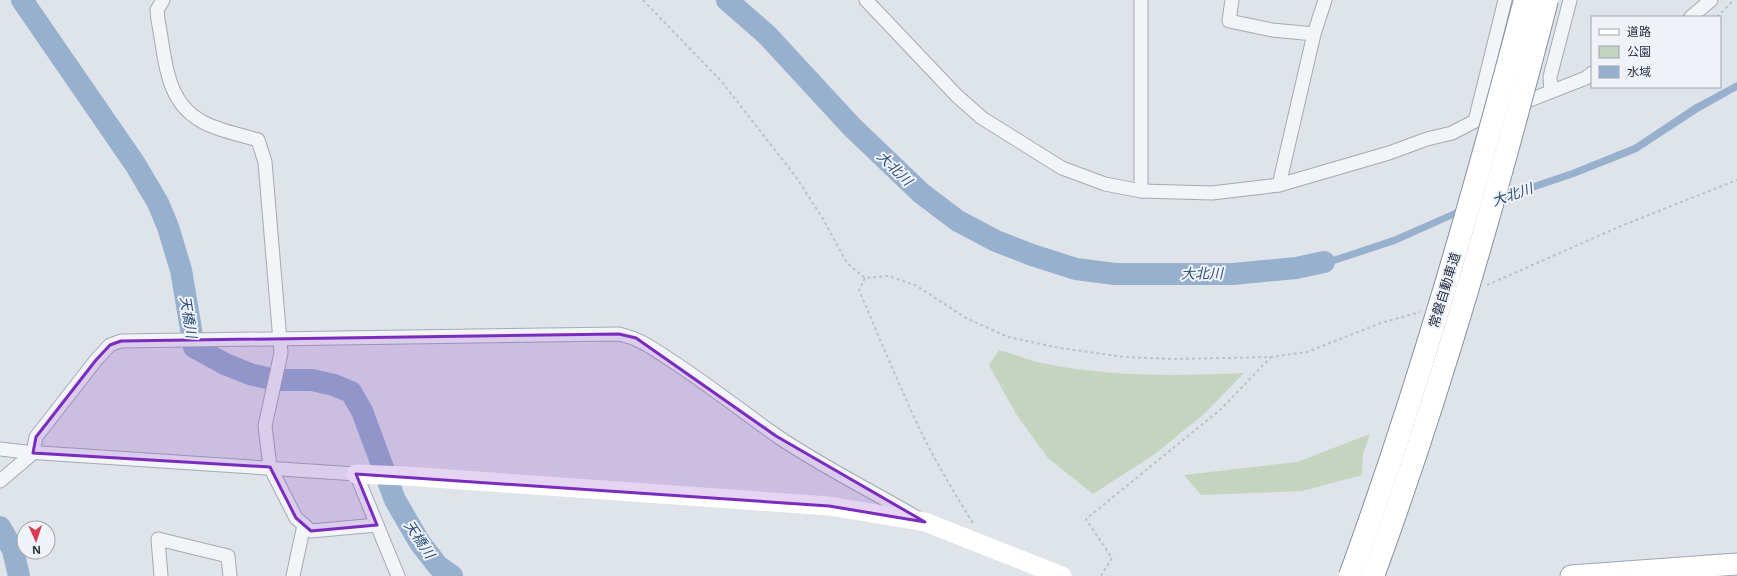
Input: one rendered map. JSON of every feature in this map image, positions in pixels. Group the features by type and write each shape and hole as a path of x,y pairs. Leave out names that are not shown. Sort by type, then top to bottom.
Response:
{"highway":[{"name":"常磐自動車道","path":"1350,576 1399,437 1443,294 1492,124 1525,0"},
{"name":"常磐自動車道","path":"1373,576 1421,436 1469,284 1518,113 1547,0"}],"main road":[{"path":"1571,576 1737,564"}],"street":[{"path":"163,0 157,10 158,20 170,85 182,107 198,119 216,128 258,140 266,169 281,338 281,353 265,426 270,468 296,518 311,531 377,525"},
{"path":"866,0 957,96 982,118 1062,168 1105,184 1141,191 1212,193 1279,185 1389,153 1427,139 1452,133 1475,121 1586,78 1591,74"},
{"path":"1141,0 1141,191"},
{"path":"1232,0 1229,21 1272,30 1314,34"},
{"path":"1279,185 1314,34 1325,0"},
{"path":"1475,121 1505,0"},
{"path":"1551,91 1550,77 1570,0"},
{"path":"1693,16 1711,0"},
{"path":"0,481 33,452 36,437 96,360 110,345 121,341 619,334 636,338 713,389 776,436 814,461 832,469 925,522 1062,576"},
{"path":"0,449 829,506 925,522"},
{"path":"356,474 398,576"},
{"path":"293,576 304,525"},
{"path":"161,576 158,538 228,556 230,576"}],"path":[{"path":"643,0 722,82 796,177 823,219 847,263 865,278 889,276 916,286 966,318 1008,337 1060,348 1132,357 1175,359 1271,357 1307,352 1381,323 1422,311"},
{"path":"1718,16 1734,0"},
{"path":"1484,286 1621,226 1737,180"},
{"path":"865,278 859,290 918,425 948,482 987,546"},
{"path":"1101,576 1112,558 1086,519 1221,409 1271,357"}],"highlighted area":[{"path":"619,334 636,338 653,348 776,436 925,522 829,506 356,474 377,525 311,531 296,518 270,467 33,453 36,437 96,360 110,345 121,341"}],"green space":[{"path":"999,350 1040,363 1095,371 1169,375 1244,373 1204,414 1155,454 1093,494 1048,458 1016,414 989,365"},
{"path":"1370,434 1363,454 1362,475 1302,491 1201,495 1184,475 1297,462"}],"water":[{"path":"1737,82 1737,90 1698,112 1637,152 1574,177 1460,215 1395,244 1331,265 1296,272 1295,265 1330,258 1393,237 1457,209 1572,170 1634,145 1694,105"}],"waterway":[{"name":"天橋川","path":"22,0 135,164 158,203 168,227 181,270 194,347 225,364 250,374 275,380 312,380 334,385 351,392 362,411 395,500 420,543 438,566 452,576"},
{"name":"大北川","path":"727,0 767,35 852,127 921,193 958,221 996,241 1032,255 1076,269 1115,274 1233,274 1296,268 1324,262"},
{"path":"0,527 13,550 19,576"}]}
